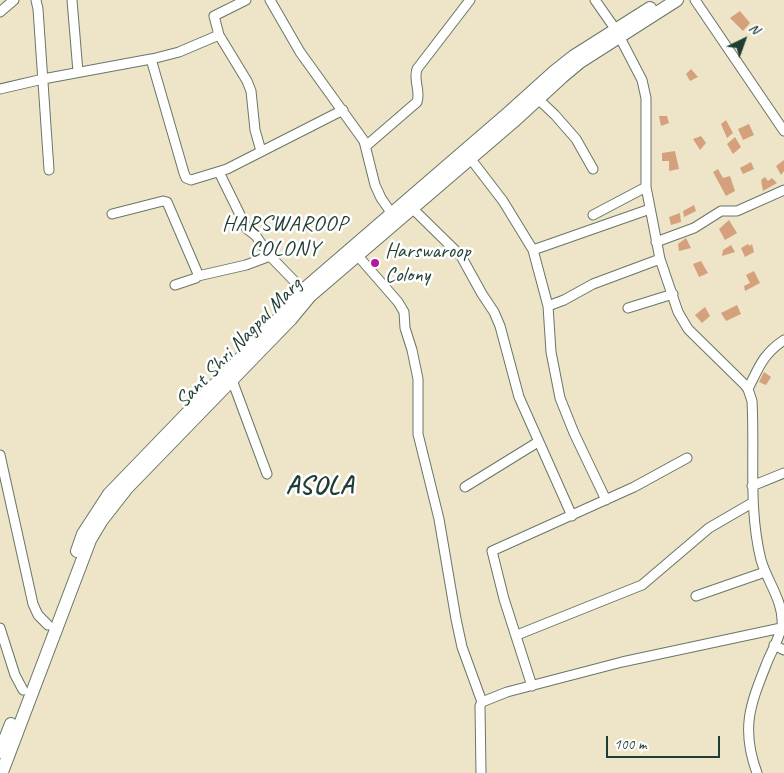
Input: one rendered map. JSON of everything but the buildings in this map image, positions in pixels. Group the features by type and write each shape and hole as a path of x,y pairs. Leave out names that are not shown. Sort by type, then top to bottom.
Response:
{"main road":[{"name":"Sant Shri Nagpal Marg","path":"1,772 90,540 102,520 127,488 291,319 310,296 513,122 537,98 580,62 662,0"},
{"name":"Sant Shri Nagpal Marg","path":"0,752 83,534 109,494 284,313 303,290 574,56 618,34 677,0"}],"street":[{"path":"0,12 14,0"},
{"path":"36,0 49,170"},
{"path":"72,0 78,72"},
{"path":"246,0 214,16 219,36 247,81 251,91 255,130 261,150"},
{"path":"270,0 300,52 343,110 366,146 375,185 392,214"},
{"path":"366,146 417,102 415,75 417,69 470,0"},
{"path":"595,0 618,34 642,80 645,90 646,187 660,259 678,312 688,329 748,389 752,401 753,520 765,572 779,603 782,616 781,628 754,695 748,721 748,744 756,773"},
{"path":"695,0 784,131"},
{"path":"0,89 78,72 152,59 179,52 219,36"},
{"path":"152,59 185,176 191,180 227,169 261,150 343,110"},
{"path":"537,98 576,139 593,169"},
{"path":"470,158 503,201 533,250 548,306 552,352 560,398 574,433 606,500"},
{"path":"220,172 246,226 256,236 270,256 303,290"},
{"path":"593,215 646,187"},
{"path":"656,242 694,228 721,212 737,211 784,190"},
{"path":"112,214 164,201 167,202 198,272 198,276"},
{"path":"412,208 461,256 494,312 500,326 519,398 572,516"},
{"path":"533,250 650,209"},
{"path":"174,285 198,276 246,265 270,256"},
{"path":"358,256 398,302 404,312 405,328 418,379 418,434 439,519 462,647 482,702 480,706 481,773"},
{"path":"548,306 564,300 593,284 660,259"},
{"path":"628,308 673,294"},
{"path":"748,389 764,357 784,340"},
{"path":"232,380 267,474"},
{"path":"465,487 538,442"},
{"path":"0,455 33,604 38,615 48,625"},
{"path":"532,686 504,599 492,551 606,500 687,458"},
{"path":"752,486 784,474"},
{"path":"517,635 642,585 709,528 752,503"},
{"path":"696,596 765,572"},
{"path":"0,628 15,675 23,690"},
{"path":"482,702 507,692 622,662 781,628"},
{"path":"774,645 784,650"}],"place":[{"name":"Harswaroop Colony","path":"375,263"}],"district":[{"name":"HARSWAROOP COLONY","path":"285,236"},
{"name":"ASOLA","path":"320,486"}]}
